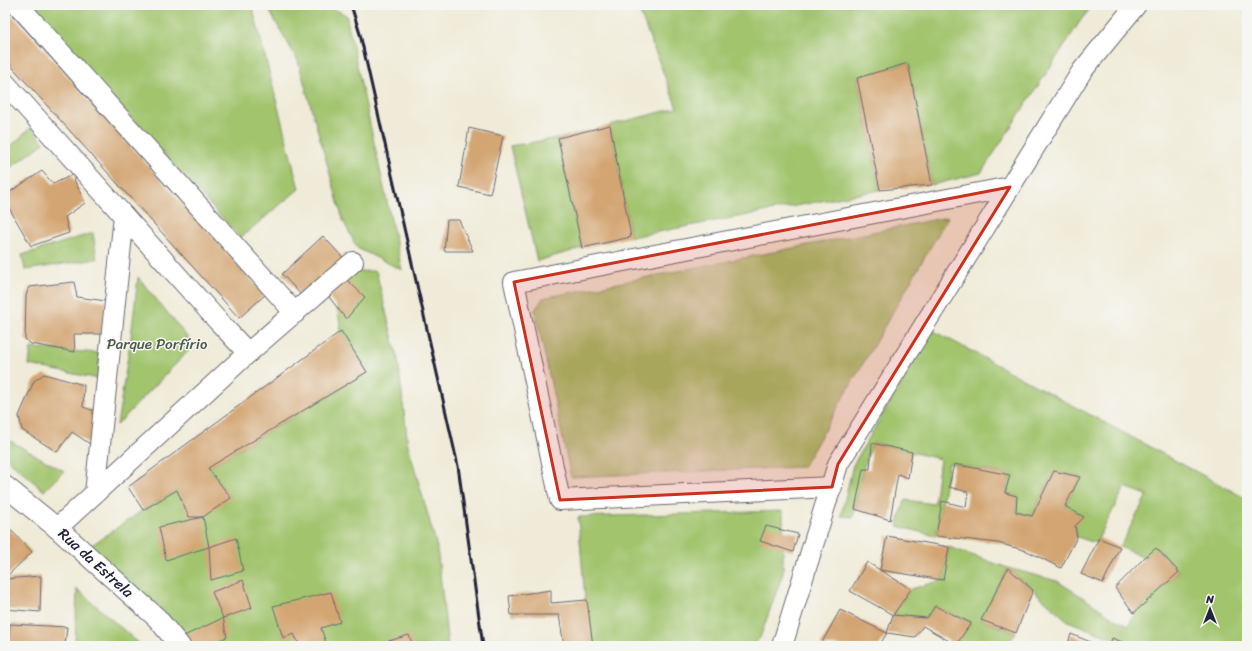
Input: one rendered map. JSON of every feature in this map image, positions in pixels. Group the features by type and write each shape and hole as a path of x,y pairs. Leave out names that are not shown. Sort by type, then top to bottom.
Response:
{"street":[{"path":"18,5 295,313"},
{"path":"782,646 838,464 1082,71 1136,5"},
{"path":"5,83 248,353"},
{"path":"832,487 560,500 514,282 1010,187"},
{"path":"95,493 124,216"},
{"path":"57,528 248,353 353,262"},
{"name":"Rua da Estrela","path":"5,486 57,528 157,618 180,646"}],"highlighted area":[{"path":"1010,187 838,464 832,487 560,500 514,282"}],"green space":[{"path":"29,5 252,5 299,189 240,238"},
{"path":"266,5 327,5 346,15 402,270 357,248 343,220 298,61"},
{"path":"637,5 1093,5 1081,20 981,173 932,185 908,63 857,78 880,190 631,237 610,125 677,108"},
{"path":"31,127 44,143 5,172 5,152"},
{"path":"558,138 582,248 537,261 510,146"},
{"path":"948,217 803,467 571,477 535,310 543,298"},
{"path":"93,233 97,259 25,270 22,255"},
{"path":"376,271 398,360 408,445 437,547 448,646 179,646 83,551 143,510 177,490 231,498 208,468 367,372 341,331 332,272"},
{"name":"Parque Porfírio","path":"138,277 194,345 117,425 131,337"},
{"path":"932,330 1247,499 1247,646 1132,646 1068,621 1008,568 1057,581 1115,619 1129,626 1134,613 1179,572 1157,548 1144,558 1120,547 1147,495 1125,487 1096,543 1077,537 1075,526 1083,517 1065,506 1080,477 1054,471 1032,516 1016,512 1017,496 1005,493 1010,475 949,463 936,536 897,526 905,500 934,504 940,459 873,443 863,469 853,517 841,516 853,465"},
{"path":"31,348 99,353 99,379 29,365"},
{"path":"5,438 64,471 44,491 5,457"},
{"path":"783,511 783,573 760,638 752,646 589,646 578,517"},
{"path":"949,547 1008,568 981,620 1016,633 1006,646 955,646 971,623 935,606 927,618 893,615 911,589 943,580"},
{"path":"77,589 142,646 75,646"}],"building":[{"path":"5,7 265,295 239,318 5,59"},
{"path":"908,63 932,185 880,190 857,78"},
{"path":"610,125 631,237 582,248 558,138"},
{"path":"469,128 503,136 490,194 459,187"},
{"path":"42,171 53,184 72,175 85,203 65,217 69,233 31,246 5,201 5,195"},
{"path":"447,220 459,220 473,251 444,251"},
{"path":"323,236 345,260 303,297 282,274"},
{"path":"346,279 365,297 346,319 329,297"},
{"path":"74,282 77,297 106,301 102,334 74,334 75,352 31,344 25,339 26,296 29,287"},
{"path":"341,331 367,372 208,468 231,498 203,517 189,517 177,490 143,510 128,487"},
{"path":"44,374 84,385 83,407 103,414 90,444 72,432 57,452 22,430 19,416 34,381"},
{"path":"872,443 912,452 908,478 898,474 890,520 855,509 863,469 870,469"},
{"path":"954,464 1010,475 1005,493 1017,496 1016,512 1032,516 1054,471 1080,477 1065,506 1084,517 1075,526 1077,537 1061,568 1027,551 998,543 936,536 942,501 966,507 968,492 949,487"},
{"path":"203,517 209,547 166,560 159,527"},
{"path":"5,524 32,552 5,578"},
{"path":"766,526 798,534 793,552 760,541"},
{"path":"887,536 949,547 943,580 880,570"},
{"path":"236,538 243,571 211,580 209,547"},
{"path":"1099,538 1120,547 1103,583 1081,574"},
{"path":"1156,548 1179,572 1134,613 1115,588 1144,558"},
{"path":"867,562 911,589 893,615 850,591"},
{"path":"1008,568 1033,590 1016,633 981,620"},
{"path":"41,576 40,612 5,609 5,579"},
{"path":"243,580 252,608 223,618 212,592"},
{"path":"551,590 551,603 587,600 593,646 564,646 559,615 511,615 509,596"},
{"path":"331,592 340,622 321,628 327,646 300,646 294,634 283,638 273,606"},
{"path":"935,606 971,623 956,645 923,626 915,637 887,633 893,615 927,618"},
{"path":"840,610 887,633 879,646 820,646"},
{"path":"223,618 227,637 204,646 180,646 175,640"},
{"path":"10,624 67,627 65,646 8,646"},
{"path":"1071,634 1100,646 1067,646"},
{"path":"409,635 413,646 372,646"},
{"path":"1112,638 1132,646 1110,646"}],"railway":[{"path":"351,5 360,34 458,466 483,646"}]}
